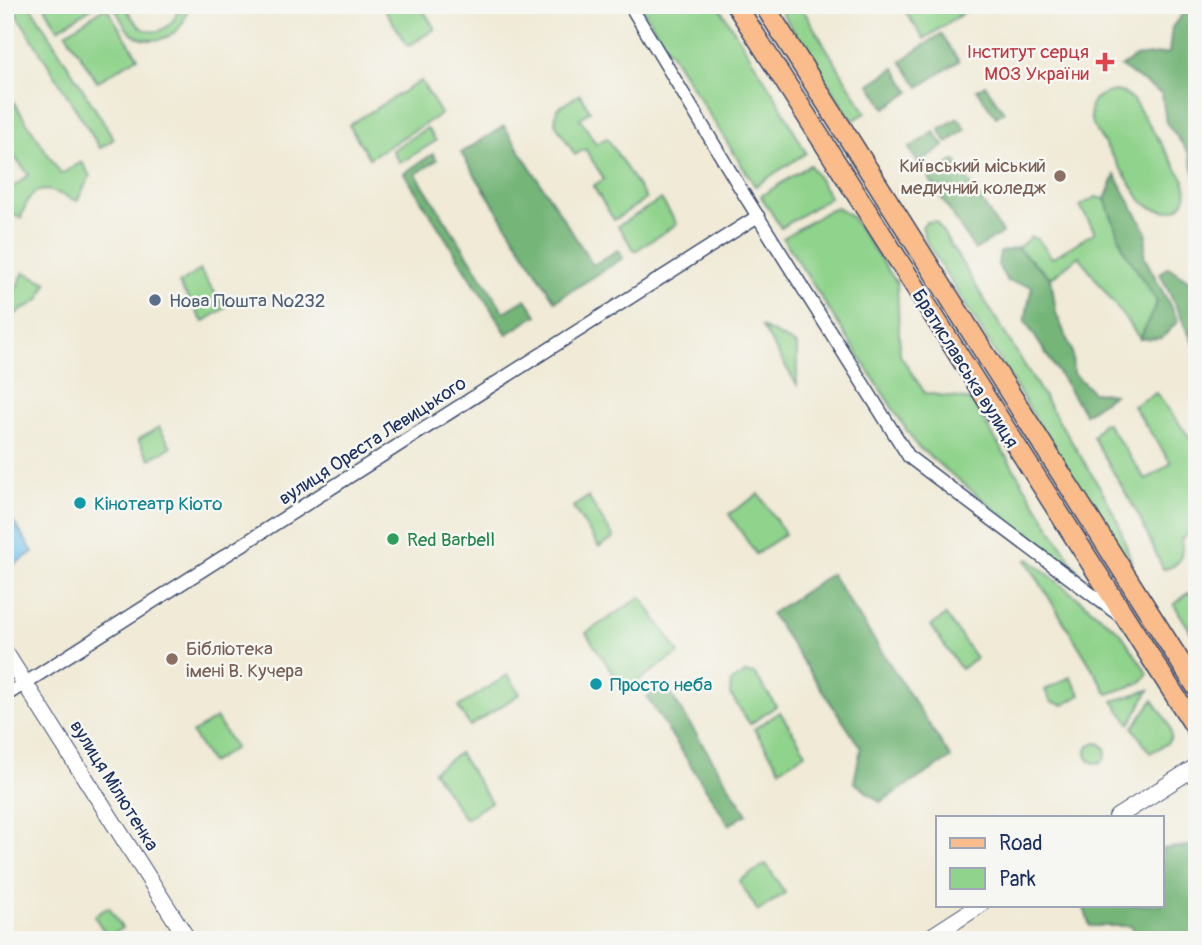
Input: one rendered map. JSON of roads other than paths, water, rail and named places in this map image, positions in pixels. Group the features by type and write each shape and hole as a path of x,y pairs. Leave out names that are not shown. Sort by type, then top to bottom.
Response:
{"main road":[{"name":"Братиславська вулиця","path":"736,5 1197,730"},
{"name":"Братиславська вулиця","path":"764,5 1197,688"}],"street":[{"path":"629,5 909,457 1126,621"},
{"name":"вулиця Ореста Левицького","path":"5,696 758,216"},
{"name":"вулиця Мілютенка","path":"5,652 188,940"},
{"path":"1119,816 1197,766"},
{"path":"926,940 978,906"}],"water":[{"path":"6,510 33,552 13,565 5,554"}],"place":[{"name":"Інститут серця МОЗ України","path":"1105,62"},
{"name":"Київський міський медичний коледж","path":"1060,176"},
{"name":"Нова Пошта №232","path":"155,300"},
{"name":"Кінотеатр Кіото","path":"80,503"},
{"name":"Red Barbell","path":"393,539"},
{"name":"Бібліотека імені В. Кучера","path":"172,659"},
{"name":"Просто неба","path":"596,684"}]}
